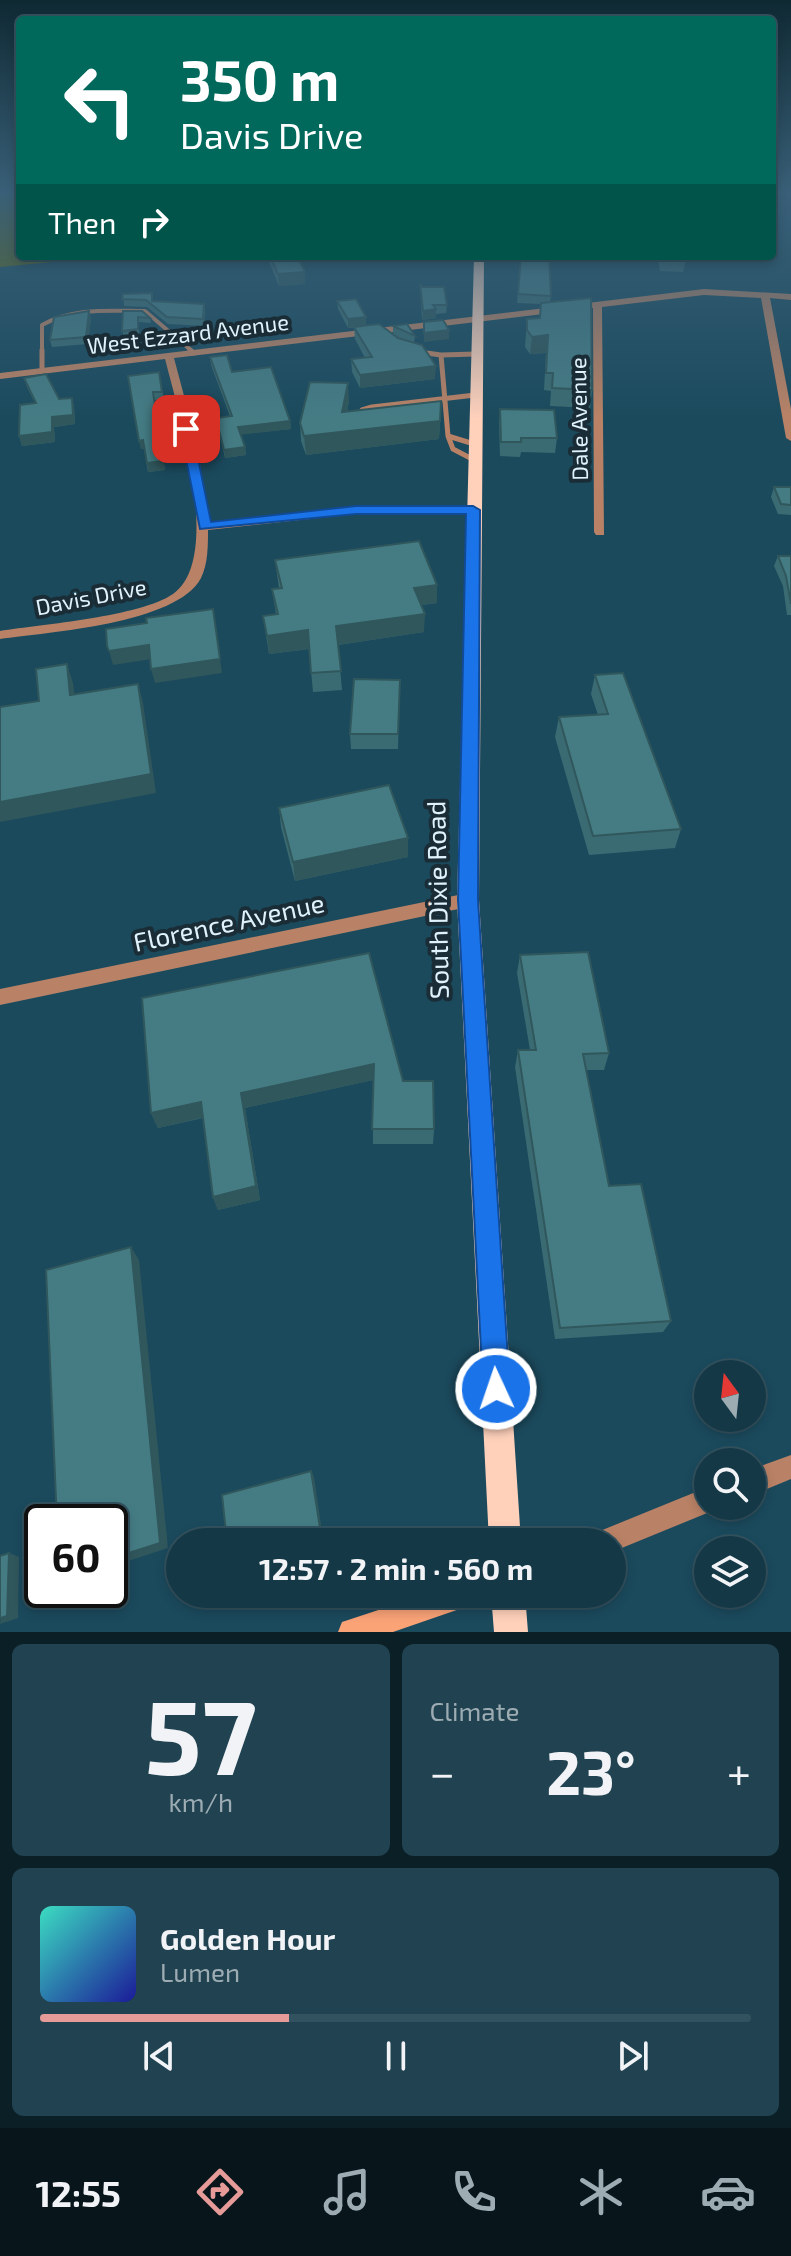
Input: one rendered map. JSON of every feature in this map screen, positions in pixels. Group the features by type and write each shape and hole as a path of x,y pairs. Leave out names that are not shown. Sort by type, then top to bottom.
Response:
{"main road":[{"name":"South Dixie Road","path":"479,267 468,900 504,1528"},
{"path":"509,1608 511,1632"}],"street":[{"name":"West Ezzard Avenue","path":"0,376 382,334 704,292 791,297"},
{"path":"765,295 791,438"},
{"name":"Dale Avenue","path":"597,306 600,532"},
{"path":"169,356 205,527 356,510 473,510"},
{"name":"Davis Drive","path":"0,635 131,613 180,595 194,580 205,527"},
{"name":"Florence Avenue","path":"0,997 468,900"},
{"path":"766,1477 791,1467"},
{"path":"626,1533 694,1506"},
{"path":"352,1632 425,1608"}],"lane":[{"path":"42,371 42,325 51,318 68,314 145,311 194,353"},
{"path":"414,351 441,355 476,354"},
{"path":"441,355 444,410 450,445 458,453 474,452"},
{"path":"368,418 361,418 362,410 475,395"},
{"path":"448,436 474,452"}],"building":[{"path":"275,267 303,267 305,272 278,274"},
{"path":"520,267 550,267 551,296 518,294"},
{"path":"420,284 422,287 444,287 447,305 433,305 436,309 423,311"},
{"path":"152,293 152,301 204,304 203,319 167,317 146,300 122,299 123,294"},
{"path":"591,298 592,390 552,388 553,373 546,373 548,335 532,337 527,330 527,319 540,318 541,303"},
{"path":"356,299 366,317 348,319 337,301"},
{"path":"89,311 86,337 50,340 54,317"},
{"path":"123,311 142,311 150,318 138,317 138,329 122,331"},
{"path":"443,320 449,330 424,333 424,322"},
{"path":"379,324 398,338 422,345 436,366 360,375 351,359 372,357 354,327"},
{"path":"407,324 415,336 393,326"},
{"path":"227,355 232,372 271,367 290,421 238,427 245,447 224,450 216,418 232,416 210,357"},
{"path":"159,372 162,392 153,392 163,461 147,463 143,440 139,441 128,376"},
{"path":"46,374 59,399 72,398 73,415 52,417 52,432 19,436 20,405 36,403 24,378"},
{"path":"310,382 348,383 342,412 441,401 440,421 304,436 300,423"},
{"path":"500,409 554,410 557,438 521,438 521,442 501,442"},
{"path":"774,487 791,487 791,505 781,504"},
{"path":"419,541 437,585 414,588 425,614 336,626 341,671 311,673 308,630 267,636 263,616 278,614 272,589 282,588 275,560"},
{"path":"778,556 791,556 791,604 786,576"},
{"path":"213,609 220,659 151,669 149,645 109,651 107,646 106,629 147,623 146,618"},
{"path":"67,664 70,695 138,684 151,774 0,802 0,707 39,701 36,669"},
{"path":"623,673 681,829 593,836 559,717 608,714 595,675"},
{"path":"354,679 400,680 398,734 350,734"},
{"path":"389,785 408,838 293,862 279,808"},
{"path":"588,952 609,1053 583,1054 609,1186 641,1184 671,1321 560,1328 518,1050 536,1050 520,955"},
{"path":"369,953 403,1081 433,1081 434,1129 372,1129 374,1064 241,1093 256,1186 213,1197 201,1102 151,1113 142,998"},
{"path":"131,1247 160,1543 128,1553 128,1504 56,1504 46,1270"},
{"path":"311,1471 320,1528 226,1528 222,1495"},
{"path":"9,1553 7,1616 0,1618 0,1556"}],"route":[{"path":"186,429 205,527 356,510 473,510 468,900 496,1389"}]}
